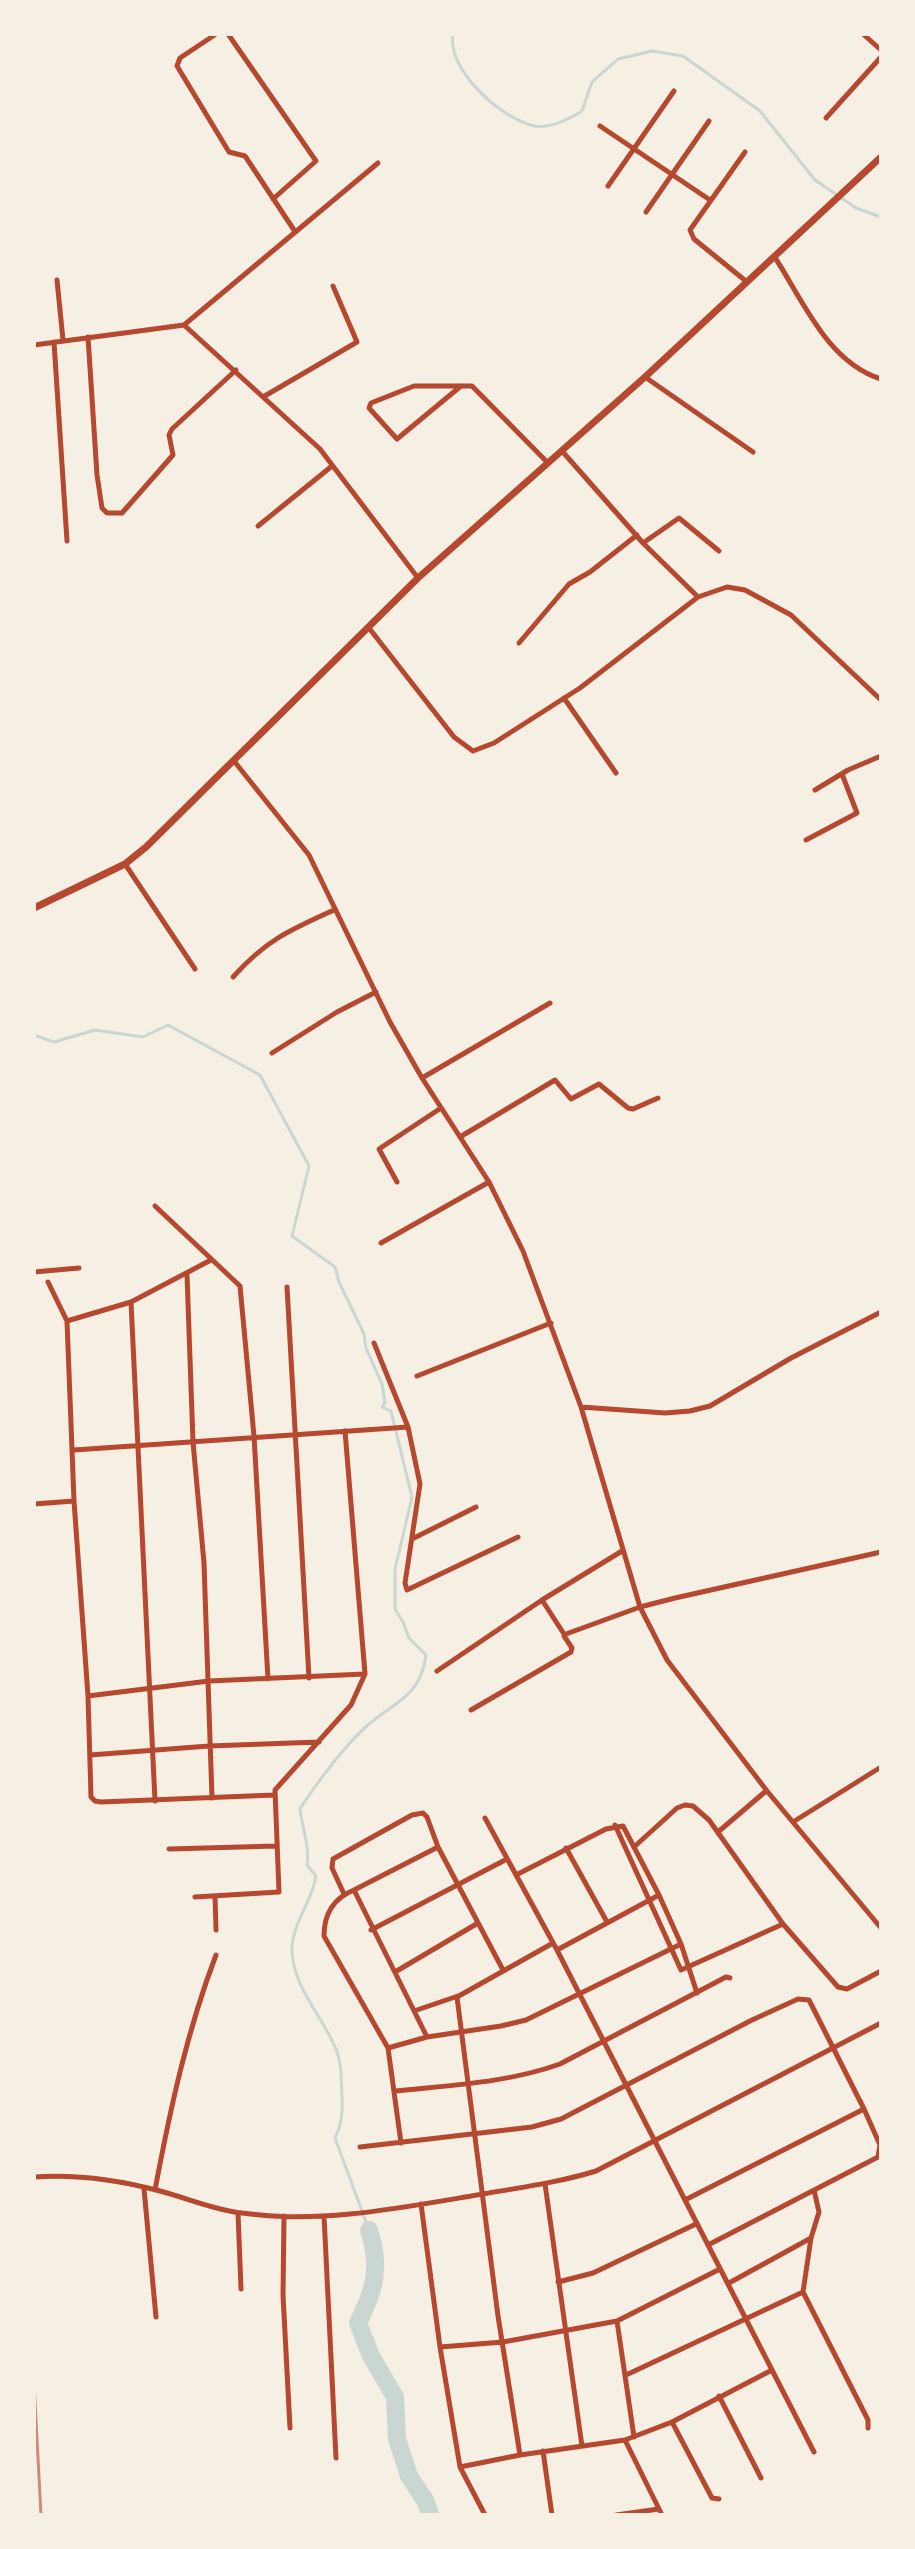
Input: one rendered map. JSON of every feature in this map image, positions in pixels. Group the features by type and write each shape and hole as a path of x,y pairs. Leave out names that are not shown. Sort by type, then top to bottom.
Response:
{"main road":[{"path":"34,908 125,864 234,761 418,578 645,377 881,157"}],"street":[{"path":"216,34 180,58 177,66 229,152 245,156 294,230"},
{"path":"228,34 316,161 273,199"},
{"path":"863,34 881,50"},
{"path":"826,118 881,57"},
{"path":"608,186 674,91"},
{"path":"646,212 709,121"},
{"path":"600,126 710,200"},
{"path":"745,152 691,225 691,235 747,282"},
{"path":"34,345 184,325 294,230 378,163"},
{"path":"871,166 881,170"},
{"path":"774,256 812,318 846,360 866,374 881,379"},
{"path":"57,280 63,340"},
{"path":"263,397 357,342 333,286"},
{"path":"184,325 320,449 418,578"},
{"path":"88,337 97,475 102,508 112,514 122,513 173,455 169,435 172,429 236,370"},
{"path":"54,342 67,541"},
{"path":"645,377 753,452"},
{"path":"461,386 397,439 369,408 371,403 414,386 461,386 476,388 548,463"},
{"path":"562,451 643,543 698,597"},
{"path":"258,526 332,466"},
{"path":"643,543 679,518 719,551"},
{"path":"519,643 569,584 590,572 637,535"},
{"path":"369,628 454,737 473,751 494,743 564,698 698,597 717,589 735,587 767,600 791,615 881,700"},
{"path":"564,698 616,773"},
{"path":"815,790 881,756"},
{"path":"234,761 309,855 334,910 422,1078 489,1182 523,1251 581,1407 640,1607 667,1660 767,1791 881,1928"},
{"path":"806,840 857,813 842,774"},
{"path":"125,864 195,969"},
{"path":"233,977 268,942 334,910"},
{"path":"272,1053 337,1012 376,992"},
{"path":"422,1078 550,1003"},
{"path":"460,1137 555,1080 571,1099 599,1084 628,1108 633,1109 658,1098"},
{"path":"397,1182 379,1149 441,1108"},
{"path":"381,1243 489,1182"},
{"path":"155,1206 240,1286 254,1436 268,1679"},
{"path":"67,1321 131,1302 211,1260"},
{"path":"34,1272 79,1268"},
{"path":"187,1275 193,1442 204,1563 212,1798"},
{"path":"48,1282 67,1321 91,1795 95,1801 274,1795"},
{"path":"287,1287 309,1678"},
{"path":"131,1302 155,1801"},
{"path":"581,1407 665,1413 710,1406 791,1358 881,1312"},
{"path":"417,1376 551,1323"},
{"path":"374,1343 405,1427 420,1489 405,1583 407,1590 518,1537"},
{"path":"74,1450 405,1427"},
{"path":"195,1897 279,1892 274,1795 287,1774 320,1742 351,1705 365,1674 345,1431"},
{"path":"34,1504 74,1501"},
{"path":"412,1539 476,1507"},
{"path":"437,1671 542,1600 622,1551"},
{"path":"564,1634 640,1607 881,1552"},
{"path":"471,1710 571,1652 572,1648 542,1600"},
{"path":"88,1696 209,1681 365,1674"},
{"path":"90,1755 320,1742"},
{"path":"793,1822 881,1767"},
{"path":"718,1832 767,1791"},
{"path":"634,1847 677,1808 685,1805 701,1813 783,1924 842,1990 881,1971"},
{"path":"344,1894 332,1868 333,1859 421,1813 427,1817 438,1847 503,1970"},
{"path":"485,1818 557,1950 814,2452"},
{"path":"516,1875 566,1848 621,1824 659,1895 681,1944 697,1993"},
{"path":"615,1825 681,1970 783,1924"},
{"path":"169,1849 276,1846"},
{"path":"401,2143 388,2048 324,1936 325,1921 331,1908 344,1894 438,1847"},
{"path":"566,1848 607,1922"},
{"path":"371,1930 507,1859"},
{"path":"354,1890 371,1930 427,2037"},
{"path":"557,1950 659,1895"},
{"path":"215,1896 216,1930"},
{"path":"395,1972 478,1923"},
{"path":"414,2011 458,1996 553,1943"},
{"path":"388,2048 427,2037 526,2020 681,1944"},
{"path":"155,2190 168,2118 187,2042 216,1955"},
{"path":"395,2091 535,2073 560,2064 726,1977 730,1978"},
{"path":"458,1996 467,2084 520,2455"},
{"path":"360,2147 532,2127 561,2119 752,2020 804,1998 809,2000 880,2145 878,2157 708,2245"},
{"path":"34,2177 106,2179 238,2213 284,2216 343,2215 545,2184 596,2171 881,2023"},
{"path":"685,2200 864,2109"},
{"path":"545,2184 582,2446"},
{"path":"144,2189 156,2317"},
{"path":"814,2190 819,2210 811,2238 803,2292 868,2420 868,2428"},
{"path":"421,2204 460,2467 485,2515"},
{"path":"238,2213 241,2289"},
{"path":"284,2216 283,2295 290,2428"},
{"path":"324,2216 336,2458"},
{"path":"558,2282 593,2273 696,2224"},
{"path":"729,2283 811,2238"},
{"path":"440,2347 503,2342 617,2321 720,2269"},
{"path":"626,2375 803,2292"},
{"path":"617,2321 634,2437"},
{"path":"460,2467 625,2440 672,2422 772,2370"},
{"path":"719,2396 761,2478"},
{"path":"672,2422 712,2498 719,2499"},
{"path":"616,2515 661,2512 625,2440"},
{"path":"543,2451 552,2515"}],"waterway":[{"path":"453,34 453,48 458,62 479,91 507,114 541,127 553,125 582,111 592,82 618,59 652,51 683,56 760,111 815,180 856,208 881,217"},
{"path":"34,1035 54,1042 95,1030 143,1037 168,1025 260,1075 309,1166 292,1236 335,1267 382,1384 385,1403 382,1407 391,1411 412,1497 395,1569 395,1609 409,1638 426,1655 413,1689 350,1743 300,1809 307,1845 307,1865 316,1876 295,1932 292,1952 303,1990 337,2053 342,2107 341,2123 335,2138 369,2230"},
{"path":"369,2230 375,2255 374,2278 358,2323 371,2356 395,2397 397,2439 409,2476 426,2502 430,2515"}],"railway":[{"path":"34,2382 41,2515"}]}
